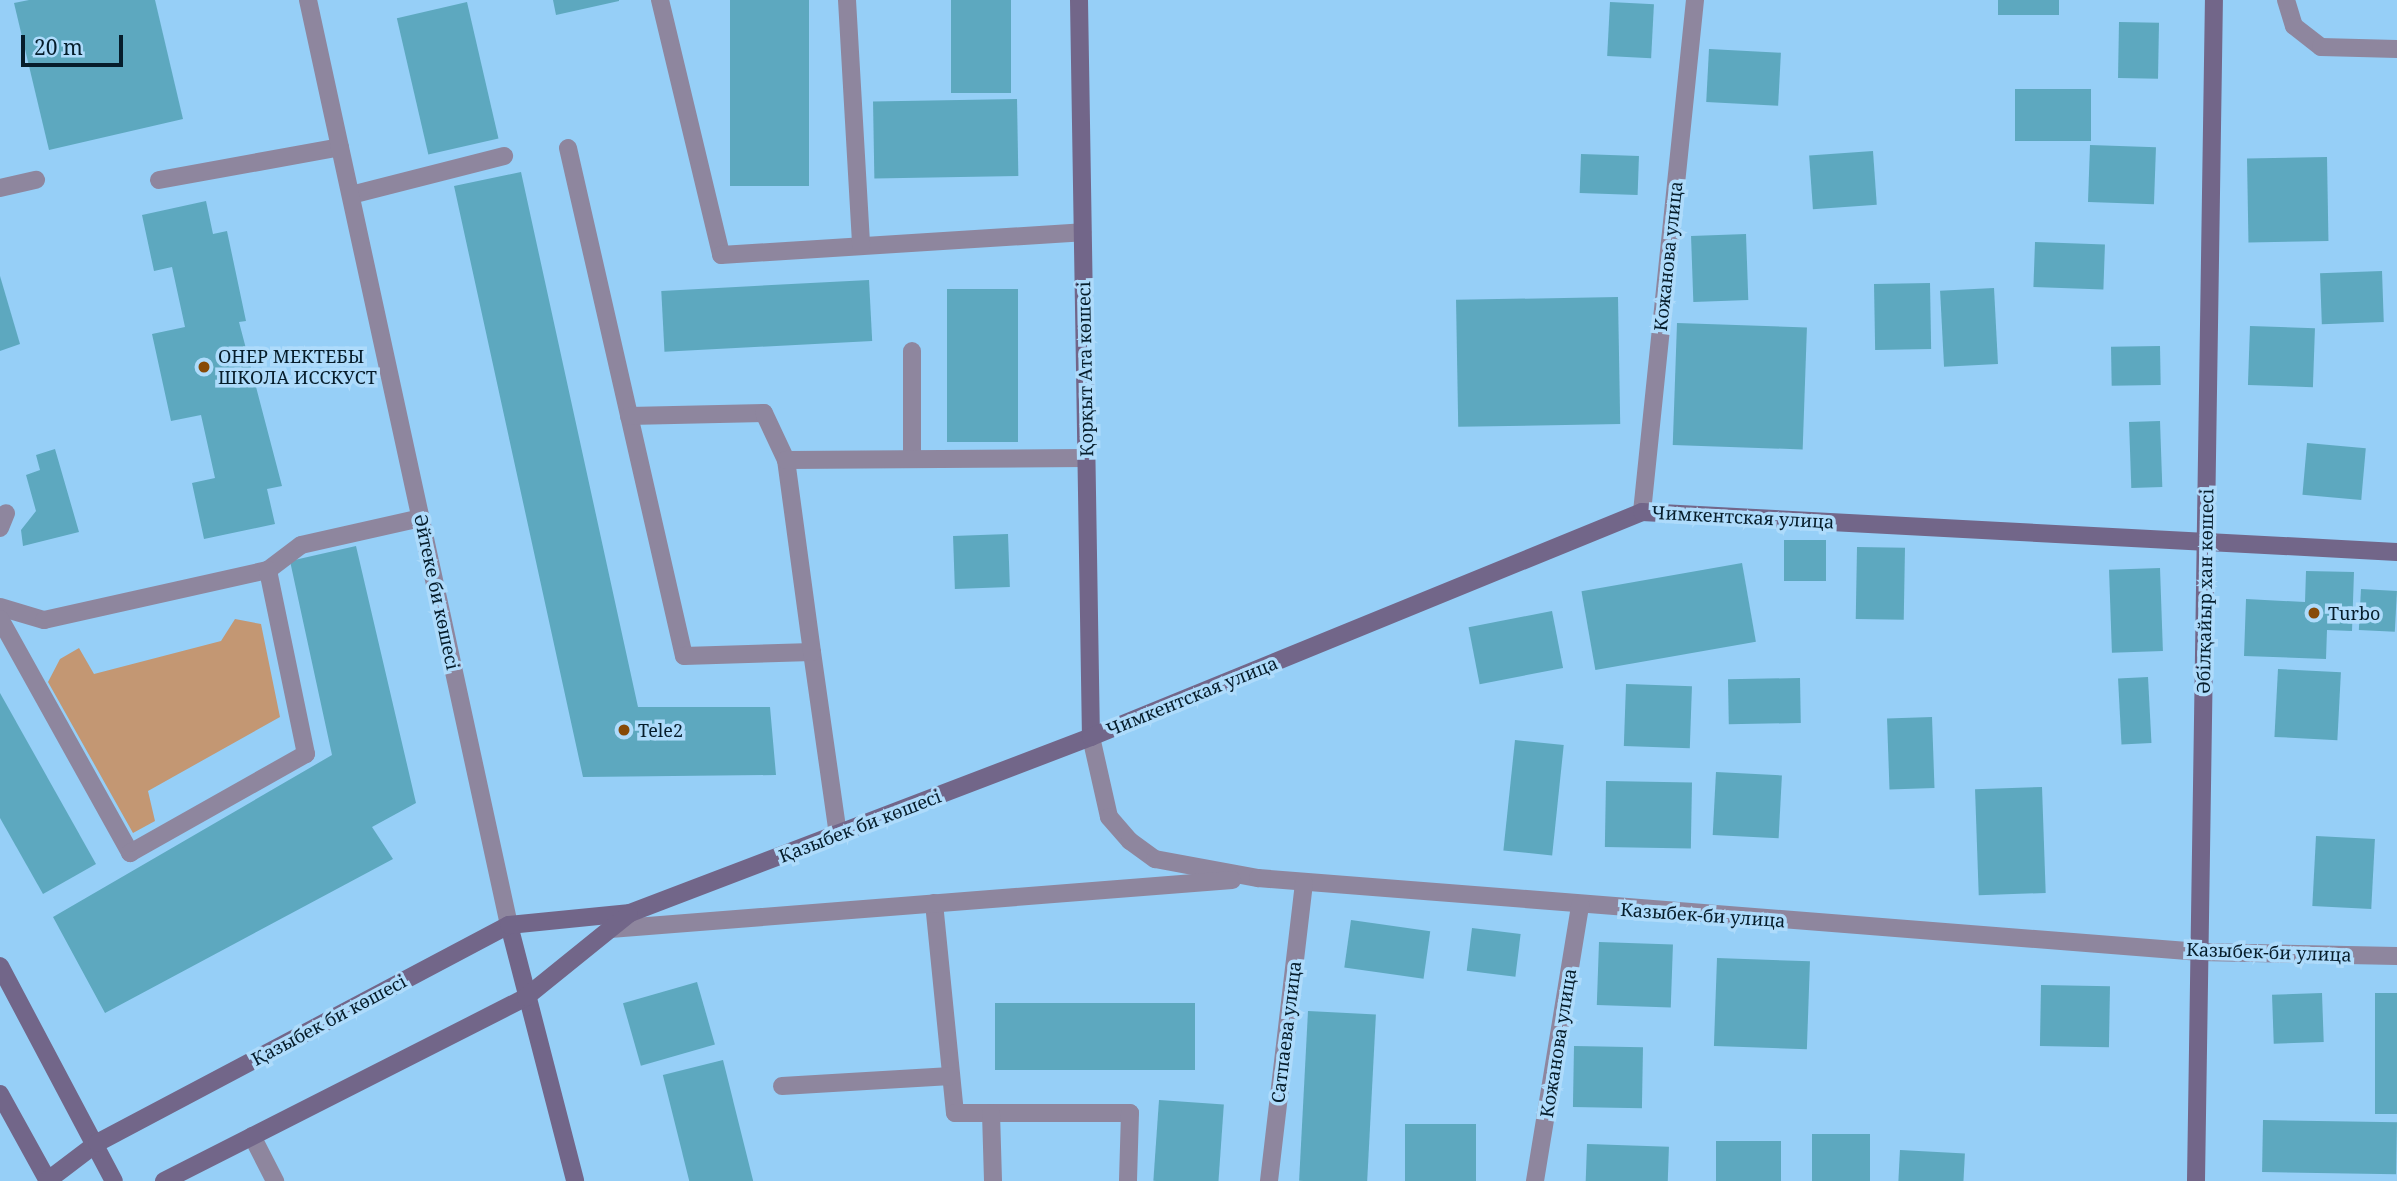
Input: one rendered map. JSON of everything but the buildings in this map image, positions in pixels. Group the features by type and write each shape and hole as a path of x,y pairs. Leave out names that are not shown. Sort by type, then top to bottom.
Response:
{"street":[{"name":"Әйтеке би көшесі","path":"308,0 509,925 575,1181"},
{"path":"660,0 721,255 1083,232"},
{"path":"847,0 861,246"},
{"name":"Қорқыт Ата көшесі","path":"1079,0 1091,737"},
{"name":"Кожанова улица","path":"1642,512 1695,0"},
{"name":"Әбілқайыр хан көшесі","path":"2196,1181 2214,0"},
{"path":"2287,0 2294,26 2321,47 2397,49"},
{"path":"159,180 340,147"},
{"path":"568,148 684,656 811,652"},
{"path":"351,195 504,156"},
{"path":"0,188 36,180"},
{"path":"912,351 912,459"},
{"path":"629,416 764,413 786,460 838,834"},
{"path":"786,460 1086,458"},
{"name":"Чимкентская улица","path":"1091,737 1642,512 2206,539 2397,551"},
{"path":"0,607 44,620 268,570 301,545 421,518"},
{"path":"0,619 130,853 306,754 268,570"},
{"name":"Қазыбек би көшесі","path":"47,1181 97,1143 509,925 629,914 1091,737"},
{"name":"Казыбек-би улица","path":"1091,737 1109,817 1130,841 1155,859 1258,878 2200,952 2397,956"},
{"path":"610,929 1258,878"},
{"name":"Сатпаева улица","path":"1269,1181 1304,883"},
{"path":"934,903 955,1113 1130,1113 1128,1181"},
{"name":"Кожанова улица","path":"1535,1181 1580,905"},
{"name":"Қазыбек би көшесі","path":"164,1181 526,997 629,914"},
{"path":"0,966 97,1143 114,1181"},
{"path":"782,1086 951,1076"},
{"path":"0,1094 47,1181"},
{"path":"991,1114 992,1181"},
{"path":"251,1136 275,1181"}],"shaded area":[{"path":"235,619 261,624 280,717 148,791 155,821 133,833 48,682 60,659 79,648 94,674 221,641"}],"place":[{"name":"ОНЕР МЕКТЕБЫ ШКОЛА ИССКУСТ","path":"204,367"},
{"name":"Turbo","path":"2314,613"},
{"name":"Tele2","path":"624,730"}]}
